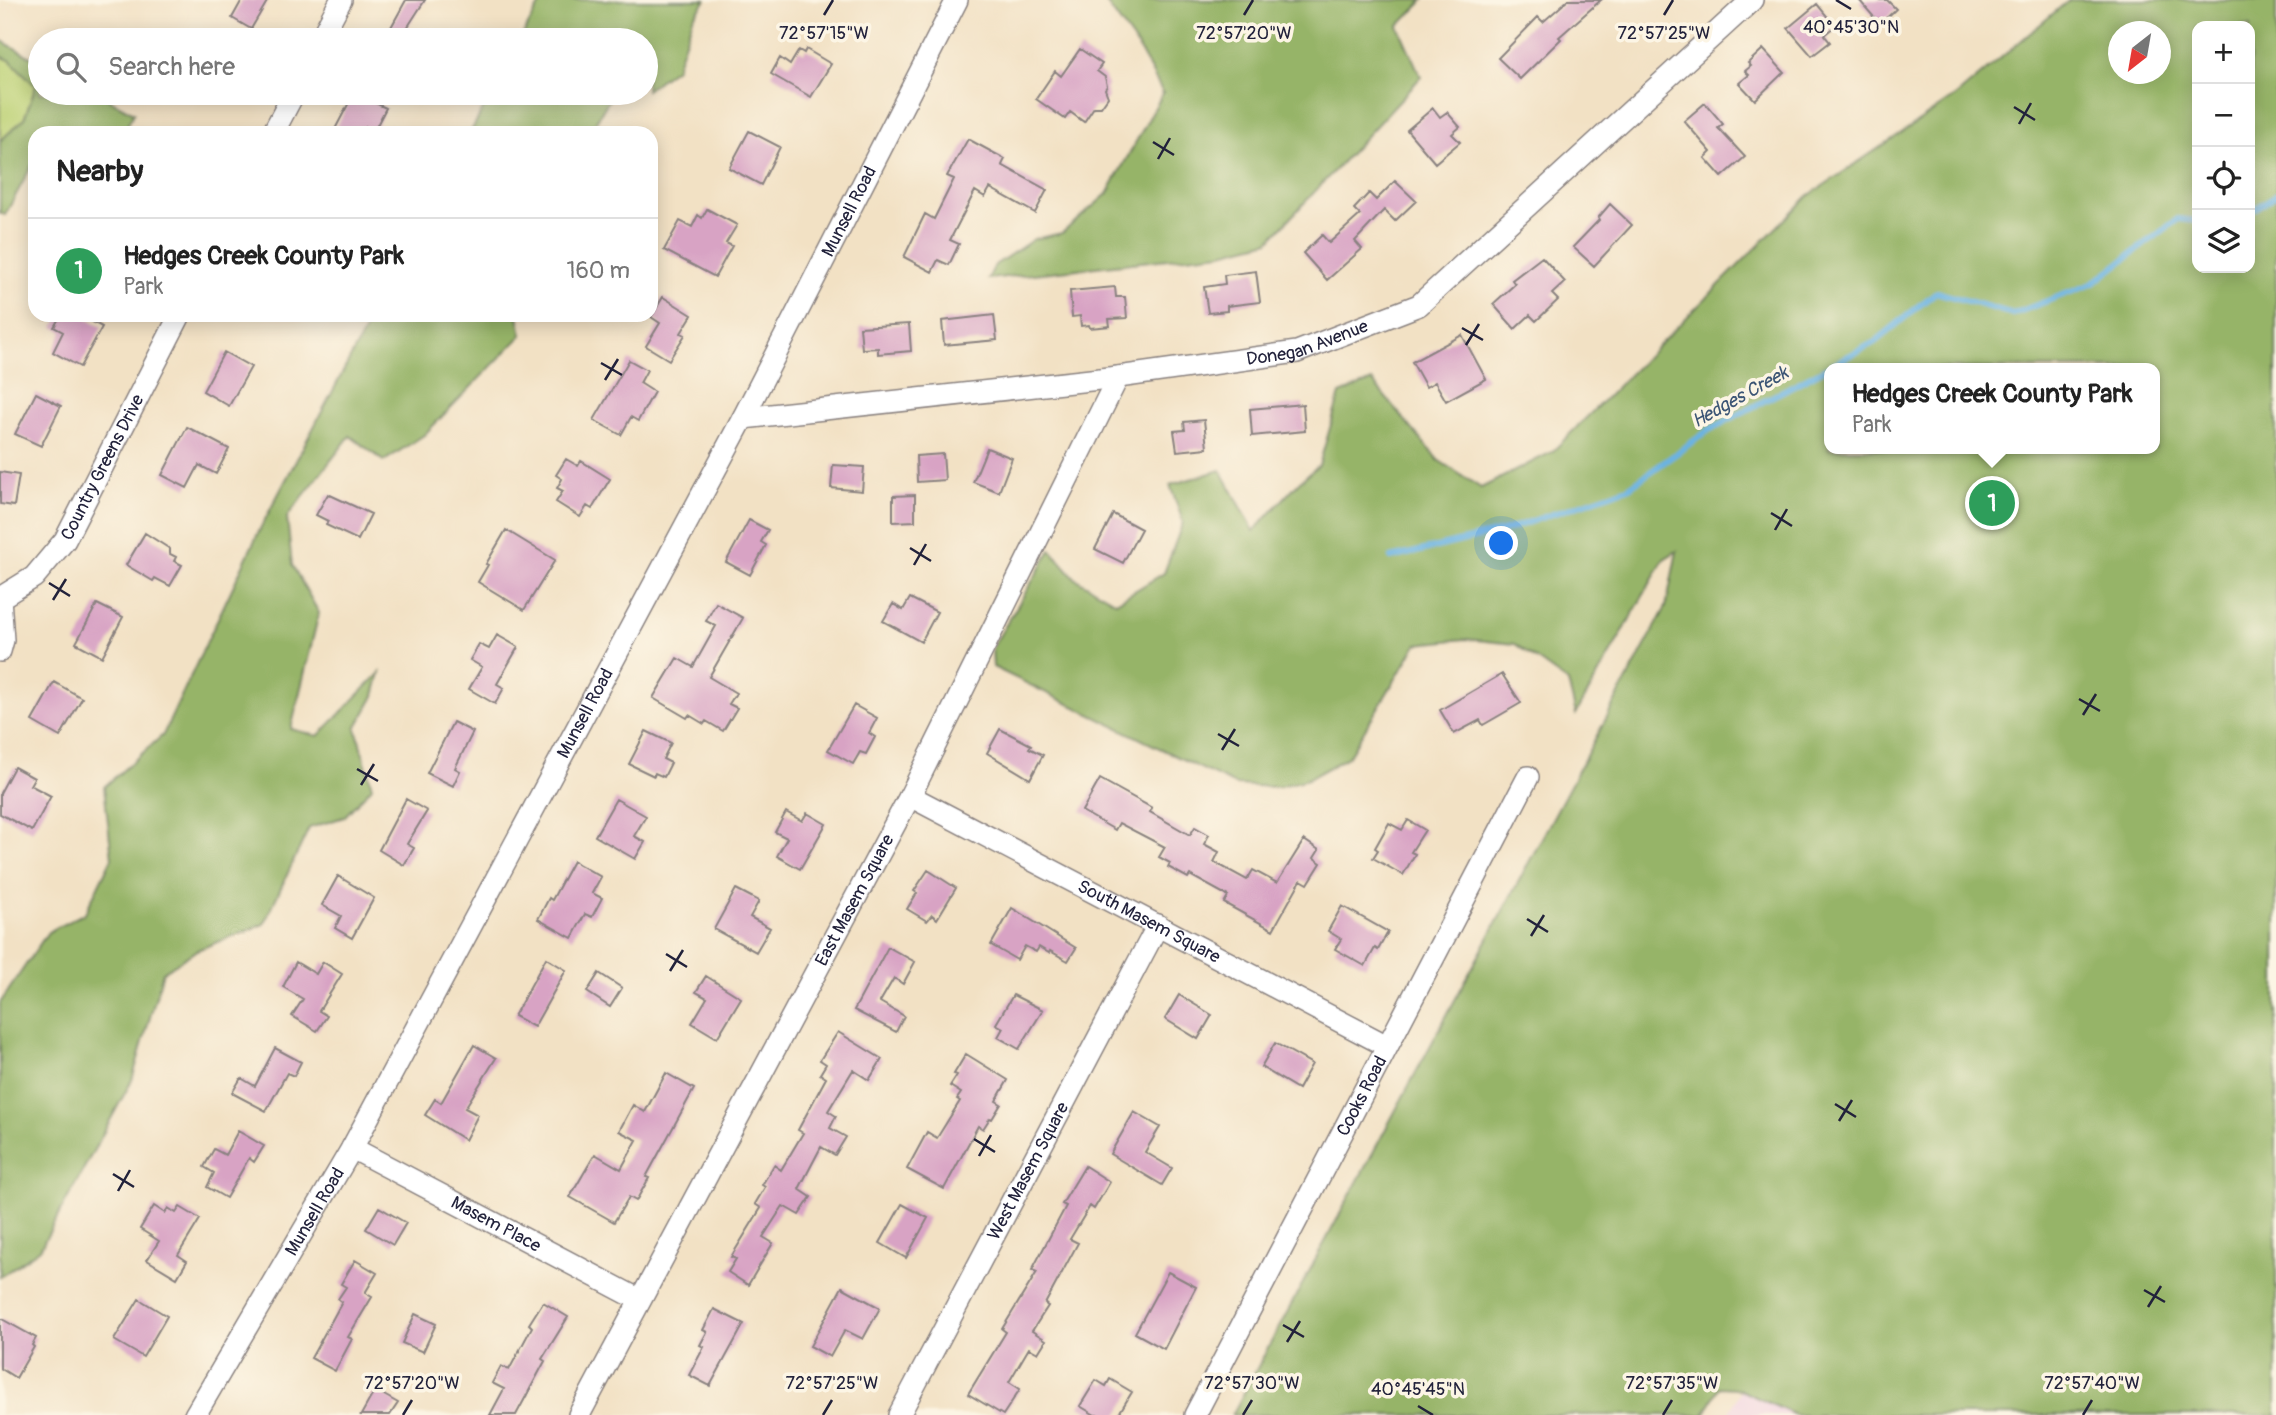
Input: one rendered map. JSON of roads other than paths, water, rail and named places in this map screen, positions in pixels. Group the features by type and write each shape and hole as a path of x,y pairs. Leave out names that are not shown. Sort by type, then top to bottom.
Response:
{"street":[{"path":"326,28 341,0"},
{"name":"Munsell Road","path":"195,1415 352,1148 743,418 957,0"},
{"name":"Donegan Avenue","path":"743,418 1118,377 1297,352 1419,305 1752,0"},
{"path":"277,126 288,105"},
{"name":"Country Greens Drive","path":"0,598 34,577 65,540 176,322"},
{"name":"East Masem Square","path":"579,1415 910,796 1118,377"},
{"path":"0,598 3,640 0,651"},
{"name":"Cooks Road","path":"1195,1415 1528,777"},
{"name":"South Masem Square","path":"910,796 1387,1046"},
{"name":"West Masem Square","path":"899,1415 1158,925"},
{"name":"Masem Place","path":"352,1148 640,1300"}],"waterway":[{"name":"Hedges Creek","path":"2253,210 2276,195"},
{"name":"Hedges Creek","path":"1835,363 1875,342 1936,292 2013,314 2092,284 2178,219 2192,220"},
{"name":"Hedges Creek","path":"1391,558 1503,531 1628,488 1709,430 1824,369"}],"place":[{"name":"Hedges Creek County Park","path":"1992,503"}]}
